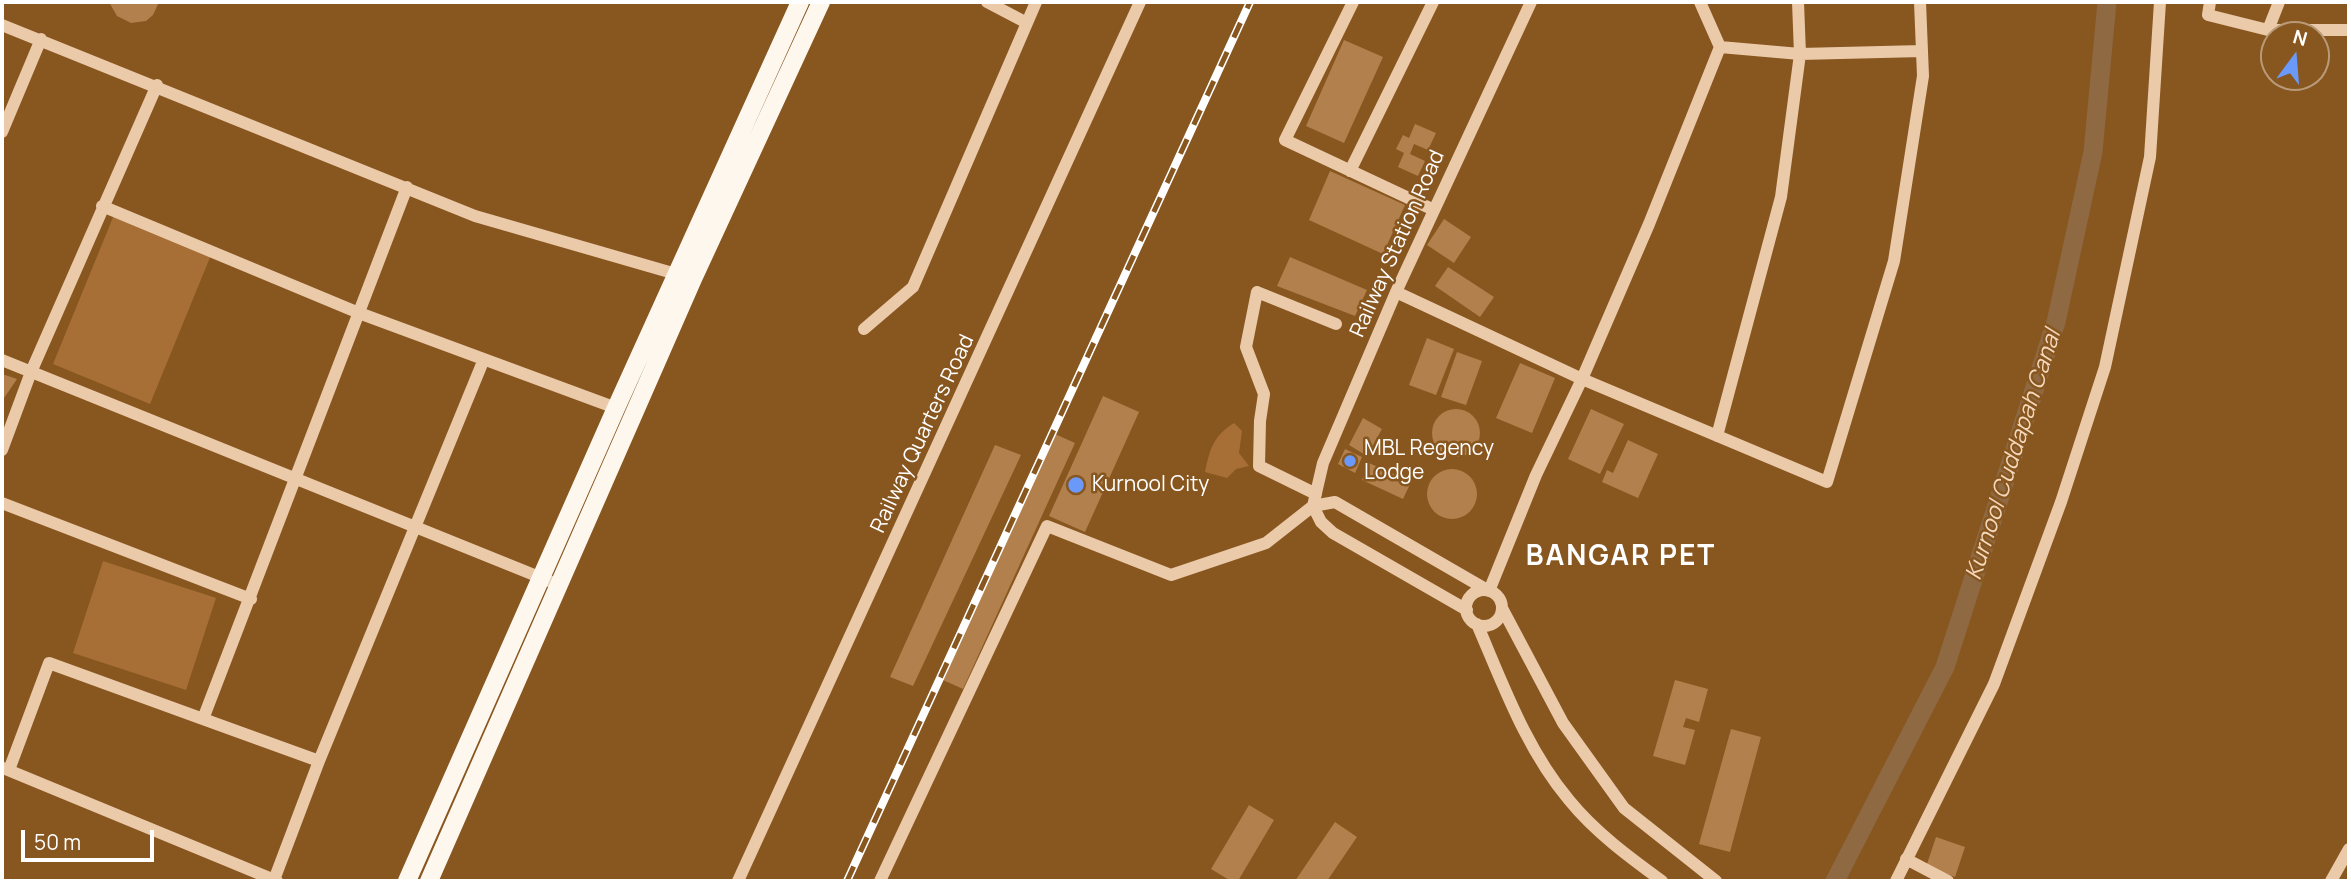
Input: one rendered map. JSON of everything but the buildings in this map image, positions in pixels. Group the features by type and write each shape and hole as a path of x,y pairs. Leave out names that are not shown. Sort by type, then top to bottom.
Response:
{"main road":[{"path":"429,881 559,585 800,2"},
{"path":"408,881 615,408 685,277 821,2"}],"street":[{"path":"987,2 1027,23"},
{"name":"Railway Quarters Road","path":"738,881 1140,2"},
{"path":"1353,2 1285,140 1434,210"},
{"path":"1350,171 1433,2"},
{"name":"Railway Station Road","path":"1314,500 1323,463 1395,292 1531,2"},
{"path":"1717,436 1781,197 1800,54 1798,2"},
{"path":"1395,292 1582,379 1827,482 1894,261 1923,76 1920,2"},
{"path":"1896,881 1994,684 2061,502 2105,367 2150,157 2160,2"},
{"path":"2210,2 2208,15 2260,28"},
{"path":"2272,21 2279,2"},
{"path":"864,329 912,287 1027,23 1031,3"},
{"path":"1489,591 1536,475 1582,379 1649,224 1720,47 1699,3"},
{"path":"2,25 158,85 475,216 685,277"},
{"path":"2330,30 2349,30"},
{"path":"2,132 41,38"},
{"path":"1720,47 1800,54 1922,51"},
{"path":"2,450 31,372 102,206 158,85"},
{"path":"203,719 407,187"},
{"path":"102,206 359,313 615,408"},
{"path":"1336,324 1257,292 1246,347 1264,394 1259,421 1259,466 1314,500 1335,502 1499,597 1502,608 1563,723 1624,808 1716,881"},
{"path":"319,761 48,663 5,769 276,881 319,761 484,359"},
{"path":"2,360 559,585"},
{"path":"1314,500 1321,522 1334,533 1466,610 1477,624 1520,721 1555,782 1600,832 1662,881"},
{"path":"880,881 1047,526 1171,575 1266,543 1314,500"},
{"path":"2,503 251,599"},
{"path":"1466,610 1472,594 1489,591"},
{"path":"1477,624 1494,623 1502,608"},
{"path":"2331,881 2349,849"},
{"path":"1906,859 1948,881"}],"shaded area":[{"path":"114,215 211,255 150,404 53,364"},
{"path":"1234,423 1242,431 1239,453 1249,466 1236,469 1227,478 1205,472 1213,444 1221,433"},
{"path":"103,561 216,598 186,690 73,653"}],"waterway":[{"name":"Kurnool Cuddapah Canal","path":"1835,881 1945,667 2056,322 2093,152 2107,2"}],"railway":[{"path":"847,881 1250,2"}],"place":[{"name":"MBL Regency Lodge","path":"1350,461"},
{"name":"Kurnool City","path":"1076,485"}],"district":[{"name":"BANGAR PET","path":"1621,557"}]}
